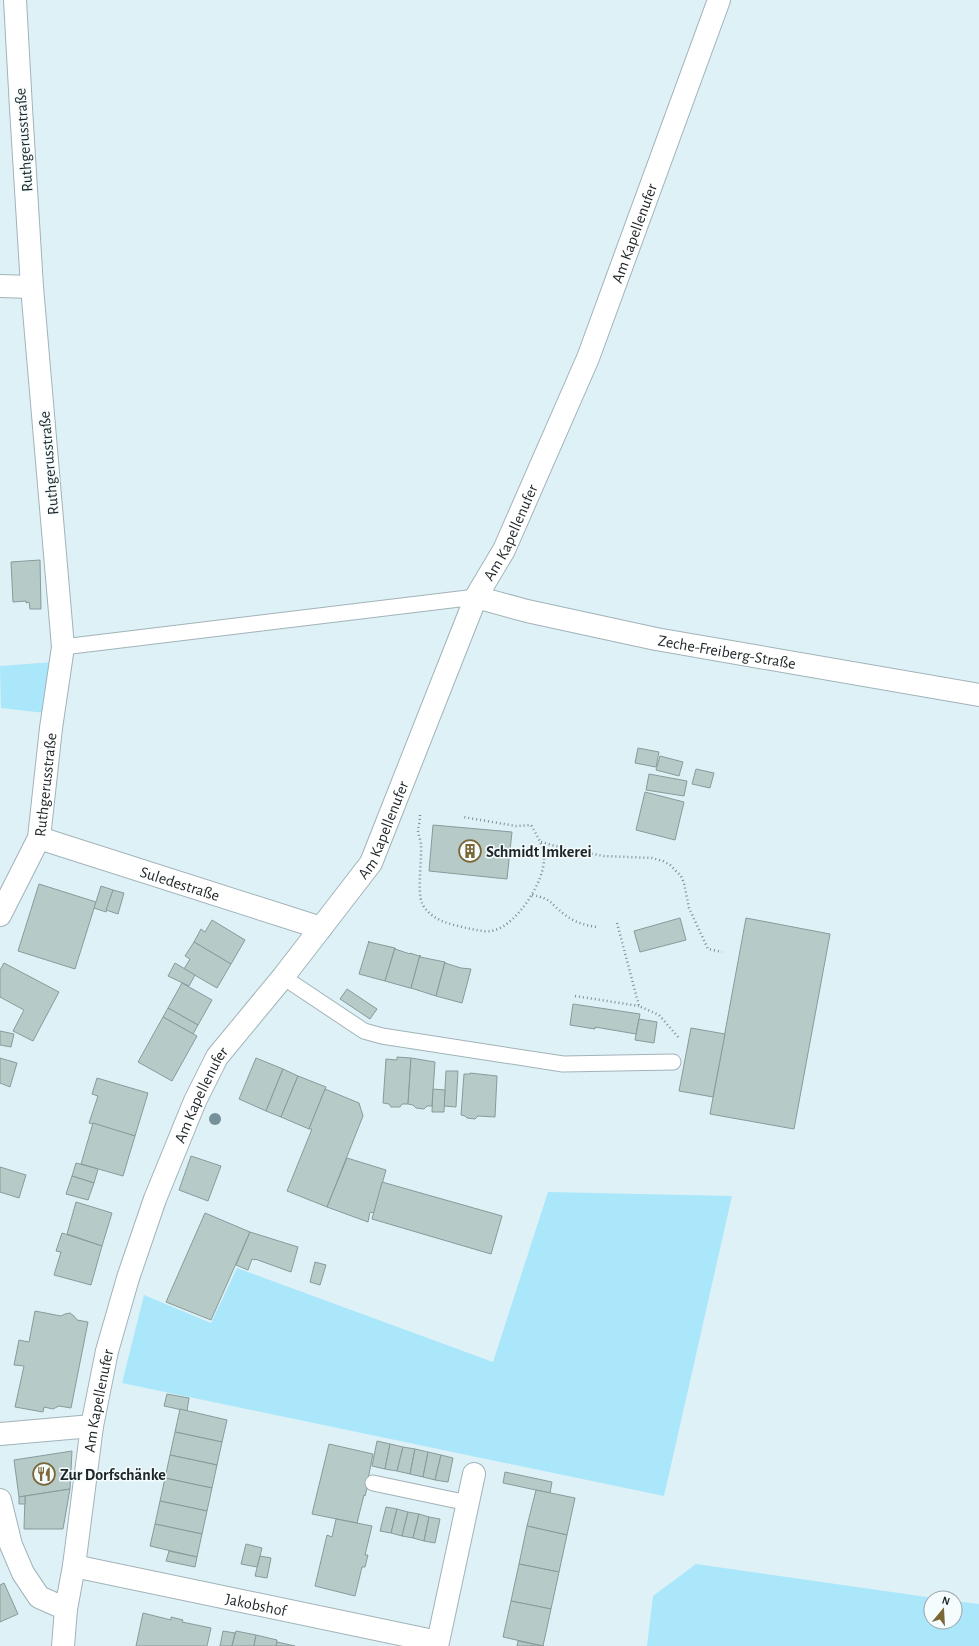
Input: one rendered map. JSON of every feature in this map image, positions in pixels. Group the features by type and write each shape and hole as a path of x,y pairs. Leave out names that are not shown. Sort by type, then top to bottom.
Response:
{"street":[{"name":"Ruthgerusstraße","path":"0,915 38,838 51,728 63,647 32,287 15,0"},
{"name":"Am Kapellenufer","path":"63,1646 66,1609 74,1566 92,1426 107,1351 128,1278 156,1199 195,1100 217,1057 283,977 371,863 476,597 504,550 588,358 719,0"},
{"path":"0,286 32,287"},
{"name":"Zeche-Freiberg-Straße","path":"476,597 527,611 656,639 979,695"},
{"name":"Suledestraße","path":"38,838 321,928"},
{"path":"0,1434 92,1426"},
{"name":"Jakobshof","path":"74,1566 438,1644 474,1474"},
{"path":"0,1500 11,1545 23,1573 39,1597 66,1609"}],"lane":[{"path":"63,647 476,597"},
{"path":"283,977 364,1031 382,1036 563,1064 673,1062"},
{"path":"373,1483 468,1503"}],"path":[{"path":"420,815 418,832 421,844 421,902 429,912 437,918 455,926 487,932 495,930 513,920 532,895 541,876 544,859 540,842 531,825 516,826 463,818"},
{"path":"540,842 592,854 652,858 663,861 681,876 690,908 708,949 722,952"},
{"path":"532,895 551,901 562,914 577,922 596,926"},
{"path":"617,923 639,1006"},
{"path":"575,996 639,1006 658,1015 679,1038"}],"shaded area":[{"path":"53,662 45,713 1,708 0,666"},
{"path":"548,1192 732,1196 664,1496 122,1383 144,1295 211,1323 237,1268 493,1362"},
{"path":"696,1564 923,1596 923,1630 963,1630 963,1602 979,1604 979,1646 647,1646 653,1596"}],"building":[{"path":"40,560 41,609 30,609 29,602 13,602 11,562"},
{"path":"638,748 659,752 656,767 635,763"},
{"path":"660,756 683,762 679,776 656,770"},
{"path":"696,769 714,773 710,788 692,784"},
{"path":"649,774 687,781 684,796 646,790"},
{"path":"645,792 684,802 675,840 636,830"},
{"name":"Schmidt Imkerei","path":"433,825 512,832 507,879 429,871"},
{"path":"39,884 96,902 75,969 18,951"},
{"path":"101,886 113,890 106,912 94,908"},
{"path":"113,890 124,893 118,914 106,910"},
{"path":"680,918 686,940 640,952 634,931"},
{"path":"746,918 830,934 794,1129 710,1114"},
{"path":"212,920 245,940 231,964 194,942 201,929 205,932"},
{"path":"369,941 395,948 385,981 359,974"},
{"path":"194,942 231,964 217,988 184,969 190,959 185,956"},
{"path":"395,948 410,954 420,955 411,988 385,981"},
{"path":"420,955 420,957 445,962 436,996 411,988"},
{"path":"445,962 461,968 471,969 462,1003 436,996"},
{"path":"4,963 59,992 33,1041 13,1031 24,1010 0,997 0,970"},
{"path":"175,963 195,975 189,986 168,976"},
{"path":"182,983 212,1000 198,1025 168,1008"},
{"path":"347,989 377,1009 370,1019 340,999"},
{"path":"573,1004 640,1014 636,1034 595,1027 595,1029 570,1025"},
{"path":"168,1008 198,1025 193,1034 163,1017"},
{"path":"163,1017 197,1036 172,1081 138,1062"},
{"path":"639,1019 657,1022 654,1043 635,1040"},
{"path":"691,1028 725,1034 713,1097 679,1091"},
{"path":"0,1031 14,1034 11,1047 0,1045"},
{"path":"397,1057 411,1058 408,1104 402,1104 400,1107 391,1107 389,1104 383,1103 386,1059 397,1060"},
{"path":"0,1058 17,1063 10,1087 0,1083"},
{"path":"256,1058 283,1069 266,1111 239,1099"},
{"path":"411,1058 435,1062 432,1106 427,1106 424,1109 416,1108 413,1105 408,1104"},
{"path":"283,1069 298,1076 281,1117 266,1111"},
{"path":"446,1071 458,1071 456,1107 444,1106"},
{"path":"470,1073 497,1076 495,1117 478,1116 475,1119 467,1118 461,1115 464,1074"},
{"path":"298,1076 326,1087 309,1129 281,1117"},
{"path":"97,1078 148,1093 135,1136 89,1123 98,1096 92,1094"},
{"path":"325,1089 359,1103 363,1116 327,1207 287,1191 312,1129 309,1129"},
{"path":"433,1089 445,1090 444,1112 432,1112"},
{"path":"93,1123 135,1136 123,1176 81,1164"},
{"path":"191,1156 221,1166 208,1201 179,1190"},
{"path":"347,1158 386,1170 374,1213 370,1212 368,1222 327,1207"},
{"path":"76,1163 98,1169 94,1183 72,1176"},
{"path":"0,1167 26,1175 19,1198 0,1192"},
{"path":"72,1176 94,1183 88,1200 66,1194"},
{"path":"382,1182 502,1216 491,1254 372,1219"},
{"path":"76,1202 112,1213 102,1246 67,1234"},
{"path":"205,1213 250,1232 211,1320 166,1302"},
{"path":"250,1232 298,1247 291,1272 255,1259 252,1259 248,1270 236,1265"},
{"path":"62,1233 102,1246 91,1285 54,1275 61,1252 56,1251"},
{"path":"315,1262 326,1265 320,1285 310,1282"},
{"path":"35,1311 61,1316 70,1313 77,1320 88,1322 71,1408 59,1406 53,1409 44,1407 43,1412 15,1407 24,1366 14,1365 19,1340 29,1342"},
{"path":"167,1394 189,1398 187,1411 164,1406"},
{"path":"180,1409 227,1420 222,1442 175,1432"},
{"path":"175,1432 222,1442 217,1465 170,1455"},
{"path":"377,1441 390,1444 385,1469 372,1466"},
{"path":"329,1444 373,1454 368,1484 357,1523 312,1514"},
{"path":"390,1444 403,1447 397,1471 385,1469"},
{"path":"403,1447 415,1449 410,1474 397,1471"},
{"path":"415,1449 428,1452 423,1477 410,1474"},
{"path":"72,1451 70,1489 19,1497 14,1460"},
{"path":"428,1452 441,1455 435,1480 423,1477"},
{"path":"170,1455 217,1465 212,1488 165,1478"},
{"path":"441,1455 453,1458 448,1482 435,1480"},
{"path":"505,1472 552,1482 550,1493 503,1483"},
{"path":"165,1478 212,1488 207,1511 160,1501"},
{"path":"70,1489 63,1529 24,1529 25,1496"},
{"path":"536,1490 575,1498 567,1535 527,1526"},
{"path":"25,1496 25,1504 19,1504 19,1497"},
{"path":"160,1501 207,1511 202,1534 155,1524"},
{"path":"386,1507 397,1509 391,1533 380,1531"},
{"path":"397,1509 408,1512 402,1536 391,1533"},
{"path":"408,1512 419,1514 413,1538 402,1536"},
{"path":"419,1514 429,1517 424,1541 413,1538"},
{"path":"429,1517 440,1519 435,1543 424,1541"},
{"path":"336,1519 372,1526 365,1555 368,1555 365,1567 362,1567 355,1596 315,1586 327,1535 332,1537"},
{"path":"155,1524 202,1534 197,1557 150,1546"},
{"path":"527,1526 567,1535 559,1572 519,1564"},
{"path":"246,1544 262,1548 257,1567 241,1564"},
{"path":"169,1551 197,1557 195,1567 166,1561"},
{"path":"260,1556 271,1558 267,1578 255,1576"},
{"path":"519,1564 559,1572 551,1609 511,1601"},
{"path":"4,1583 18,1614 0,1622 0,1585"},
{"path":"511,1601 551,1609 543,1646 503,1637"},
{"path":"143,1613 171,1620 171,1617 183,1620 182,1622 211,1628 207,1646 136,1646"},
{"path":"223,1631 235,1633 232,1646 220,1646"},
{"path":"236,1631 256,1635 254,1646 232,1646"},
{"path":"256,1635 277,1640 276,1646 254,1646"},
{"path":"518,1641 543,1646 517,1646"},
{"path":"277,1642 295,1646 276,1646"}],"place":[{"name":"Schmidt Imkerei","path":"470,851"},
{"name":"Zur Dorfschänke","path":"44,1474"}]}
